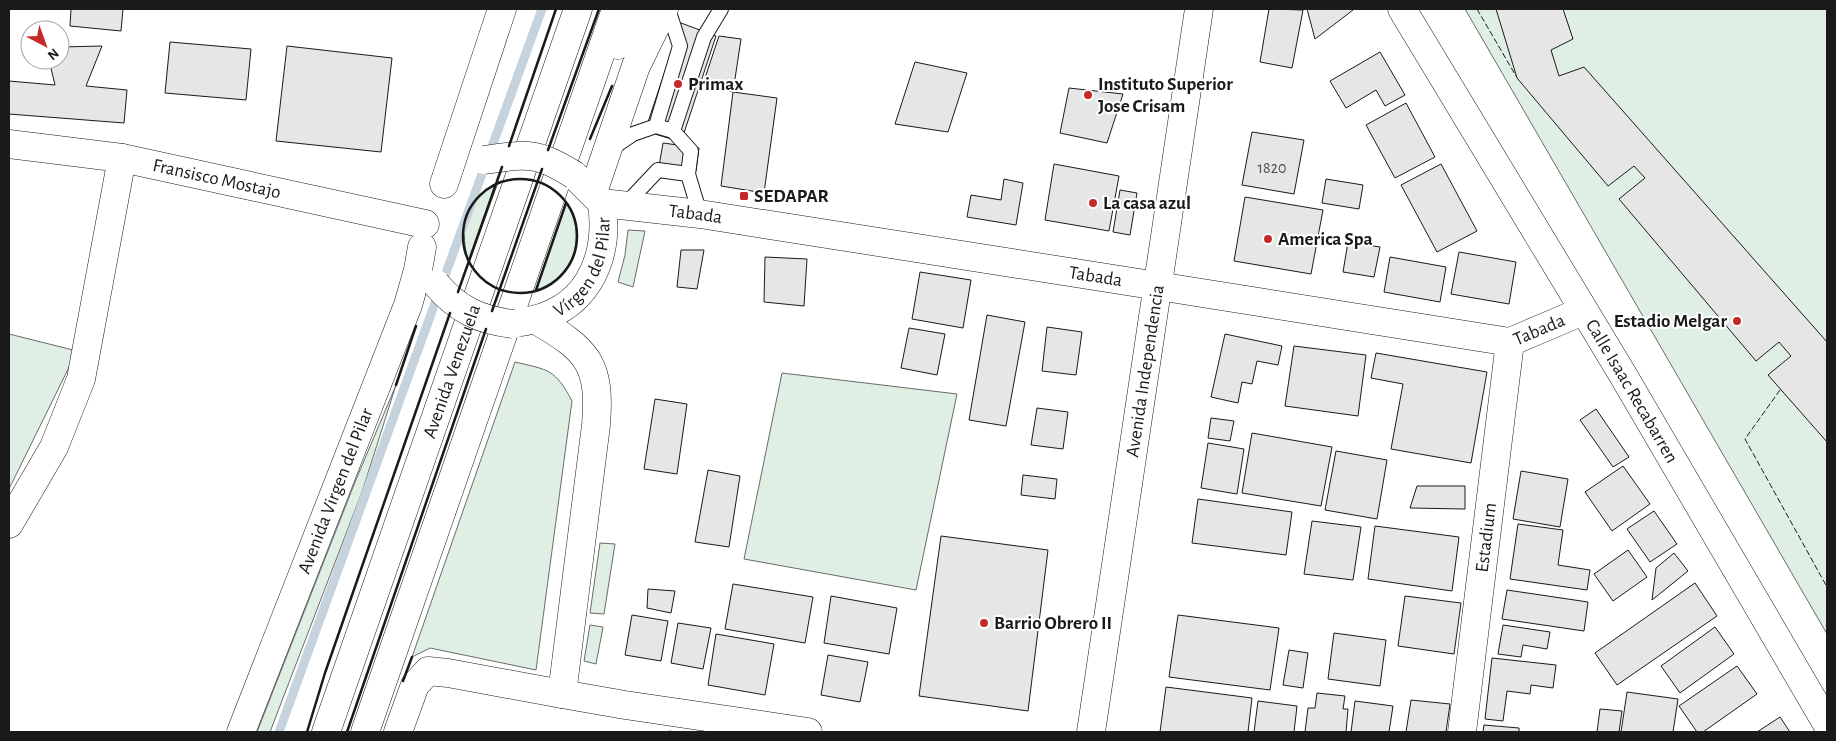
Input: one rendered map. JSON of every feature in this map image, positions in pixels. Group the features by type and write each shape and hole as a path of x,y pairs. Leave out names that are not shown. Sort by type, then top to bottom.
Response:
{"main road":[{"path":"502,9 444,184 424,235 426,264 436,284 451,301 470,314 491,321 525,322 562,335 578,348 593,370 597,382 598,400 595,434 562,694"},
{"name":"Avenida Venezuela","path":"326,732 578,9"},
{"name":"Avenida Venezuela","path":"365,732 616,9"},
{"path":"576,124 637,9"},
{"path":"444,184 466,167 484,160 537,156 552,160 599,194 608,150 636,66 664,9"},
{"name":"Avenida Independencia","path":"1091,732 1199,9"},
{"name":"Calle Isaac Recabarren","path":"1402,9 1827,724"},
{"name":"Fransisco Mostajo","path":"9,144 122,158 424,235"},
{"path":"9,524 54,447 82,379 122,158"},
{"name":"Tabada","path":"599,194 700,214 1510,342 1583,311"},
{"name":"Vírgen del Pilar","path":"525,322 557,312 580,294 596,269 604,241 599,194"},
{"name":"Avenida Virgen del Pilar","path":"241,732 408,306 424,235"},
{"name":"Estadium","path":"1462,732 1510,342"},
{"path":"398,732 415,685 428,671 808,732"}],"lane":[{"path":"656,126 680,46 668,9"},
{"path":"673,132 704,38 721,9"},
{"path":"608,150 633,134 656,126 673,132 691,150 688,174 700,214"},
{"path":"599,194 658,170 688,174"}],"green space":[{"name":"Estadio Melgar","path":"1465,9 1827,9 1827,634"},
{"path":"497,185 469,263 465,240 467,218 477,198"},
{"path":"566,203 573,216 576,229 576,242 573,254 568,266 559,276 549,284 536,290"},
{"path":"628,230 645,231 633,287 618,282 625,255"},
{"path":"9,334 77,351 9,489"},
{"path":"515,362 550,372 561,383 572,401 536,670 430,648 412,657"},
{"path":"782,373 957,394 916,590 744,559"},
{"path":"396,385 362,492 270,732 257,732 355,482"},
{"path":"600,543 615,544 604,614 590,613"},
{"path":"590,625 603,627 596,664 584,661"}],"building":[{"path":"71,9 123,9 121,31 70,26"},
{"path":"1269,9 1303,10 1292,68 1260,62"},
{"path":"1307,9 1352,9 1353,10 1315,39"},
{"path":"1496,9 1563,9 1573,39 1551,50 1559,76 1584,67 1827,342 1827,442 1768,375 1791,356 1779,342 1756,361 1619,199 1645,178 1634,166 1608,186 1517,78"},
{"path":"681,23 716,36 681,142 645,131"},
{"path":"719,36 741,39 733,92 703,84"},
{"path":"170,42 251,49 246,100 165,93"},
{"path":"102,46 86,86 127,90 124,123 9,114 9,81 55,85 51,70 70,70 70,47"},
{"path":"287,46 392,58 381,152 276,141"},
{"path":"1380,52 1405,95 1385,106 1376,90 1346,108 1330,81"},
{"path":"915,62 967,73 948,132 895,124"},
{"path":"1069,88 1123,94 1107,143 1060,133"},
{"path":"733,92 777,98 764,193 721,186"},
{"path":"1406,103 1435,157 1395,178 1366,125"},
{"path":"1252,132 1304,140 1294,194 1242,185"},
{"path":"663,143 699,148 696,171 659,166"},
{"path":"1054,164 1119,176 1109,231 1045,220"},
{"path":"1441,164 1477,231 1437,252 1401,185"},
{"path":"1004,179 1023,183 1016,225 967,217 971,195 1001,200"},
{"path":"1326,179 1363,185 1359,209 1322,203"},
{"path":"1120,190 1137,193 1130,235 1113,232"},
{"path":"1245,197 1323,210 1311,274 1234,261"},
{"path":"1348,242 1380,247 1374,277 1343,272"},
{"path":"681,250 704,250 697,289 677,287"},
{"path":"1459,252 1516,262 1509,304 1451,294"},
{"path":"765,257 807,259 804,306 764,302"},
{"path":"1390,257 1446,267 1440,302 1384,292"},
{"path":"920,272 971,280 963,328 912,319"},
{"path":"987,315 1025,322 1006,426 969,420"},
{"path":"1047,327 1082,332 1076,375 1042,371"},
{"path":"909,328 945,334 937,375 901,368"},
{"path":"1225,334 1282,346 1278,365 1257,361 1252,384 1242,382 1238,403 1211,397"},
{"path":"1294,346 1366,355 1358,416 1285,406"},
{"path":"1376,353 1487,372 1471,463 1391,449 1403,384 1371,378"},
{"path":"655,399 687,404 677,474 644,469"},
{"path":"1037,408 1068,412 1063,449 1031,445"},
{"path":"1596,409 1629,457 1613,467 1580,420"},
{"path":"1211,418 1234,421 1230,441 1208,438"},
{"path":"1252,433 1332,447 1321,506 1242,493"},
{"path":"1208,443 1244,449 1237,494 1201,488"},
{"path":"1336,451 1387,460 1377,519 1325,510"},
{"path":"1623,466 1650,504 1612,531 1585,492"},
{"path":"708,470 740,476 729,547 695,542"},
{"path":"1521,471 1568,479 1560,527 1513,519"},
{"path":"1023,475 1057,479 1055,499 1021,495"},
{"path":"1417,486 1465,486 1465,509 1410,508"},
{"path":"1198,499 1292,512 1286,555 1192,543"},
{"path":"1654,511 1677,544 1650,562 1627,529"},
{"path":"1312,521 1361,527 1353,580 1304,574"},
{"path":"1518,524 1563,530 1558,565 1590,570 1587,590 1510,579"},
{"path":"1375,526 1459,537 1452,591 1368,579"},
{"name":"Barrio Obrero II","path":"941,536 1048,550 1028,711 919,696"},
{"path":"1628,550 1647,577 1613,601 1594,574"},
{"path":"1674,553 1688,571 1652,600 1656,568"},
{"path":"1695,583 1717,616 1617,685 1595,653"},
{"path":"733,584 813,597 805,643 725,629"},
{"path":"648,589 675,591 671,613 647,608"},
{"path":"1507,590 1588,602 1584,631 1502,619"},
{"path":"831,596 897,608 889,654 824,643"},
{"path":"1405,596 1461,603 1454,654 1398,646"},
{"path":"632,615 668,621 661,661 625,655"},
{"path":"1178,615 1279,628 1270,690 1169,677"},
{"path":"678,623 711,628 703,669 671,663"},
{"path":"1503,625 1550,632 1547,649 1523,645 1521,657 1498,654"},
{"path":"1715,627 1734,654 1680,693 1661,666"},
{"path":"1334,633 1386,640 1380,686 1328,679"},
{"path":"716,634 774,644 765,695 708,685"},
{"path":"1289,650 1308,653 1303,688 1283,685"},
{"path":"828,655 868,662 860,702 821,695"},
{"path":"1492,658 1556,665 1553,688 1531,685 1530,694 1507,691 1503,721 1485,719"},
{"path":"1737,666 1757,694 1703,732 1697,732 1679,706"},
{"path":"1166,687 1252,698 1248,732 1160,732"},
{"path":"1627,692 1678,699 1673,732 1621,732"},
{"path":"1317,693 1345,696 1343,709 1348,709 1346,732 1305,732 1308,708 1315,708"},
{"path":"1411,700 1450,704 1446,732 1406,732"},
{"path":"1258,701 1297,706 1294,732 1254,732"},
{"path":"1355,701 1393,706 1389,732 1351,732"},
{"path":"1600,709 1622,711 1619,732 1597,732"},
{"path":"1780,717 1790,732 1757,732"},
{"path":"1484,725 1519,728 1519,732 1483,732"}],"waterway":[{"path":"279,732 542,9"}],"fence":[{"path":"1477,9 1516,76"},
{"path":"1780,390 1745,439 1827,587"}],"wall":[{"path":"509,146 556,9"},
{"path":"548,150 599,9"},
{"path":"590,139 612,86"},
{"path":"458,292 502,167"},
{"path":"492,311 542,169"},
{"path":"520,179 542,184 560,196 572,214 577,236 572,258 560,276 542,288 520,293 498,288 480,276 468,258 463,236 468,214 480,196 498,184 520,179"},
{"path":"536,290 566,203"},
{"path":"307,732 325,673 450,313"},
{"path":"396,385 416,326"},
{"path":"347,732 486,329"},
{"path":"403,681 412,657"}],"place":[{"name":"Primax","path":"678,84"},
{"name":"Instituto Superior Jose Crisam","path":"1088,95"},
{"name":"SEDAPAR","path":"744,196"},
{"name":"La casa azul","path":"1093,203"},
{"name":"America Spa","path":"1268,239"},
{"name":"Estadio Melgar","path":"1737,321"},
{"name":"Barrio Obrero II","path":"984,623"}]}
